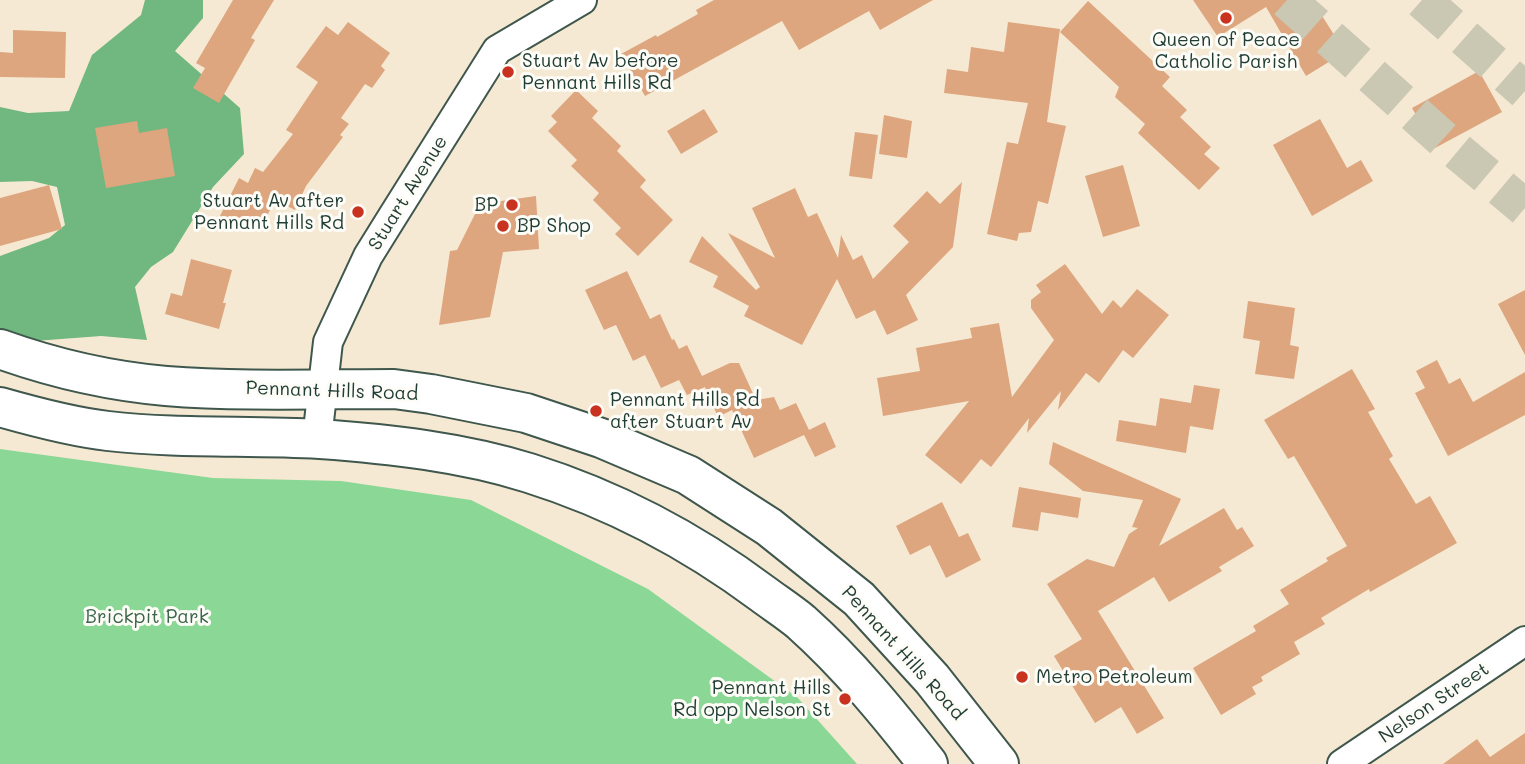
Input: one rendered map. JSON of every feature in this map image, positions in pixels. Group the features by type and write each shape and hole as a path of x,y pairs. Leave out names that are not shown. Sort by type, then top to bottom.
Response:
{"highway":[{"name":"Pennant Hills Road","path":"0,349 36,362 98,377 165,386 394,389 431,394 526,413 601,438 688,475 769,527 859,599 932,679 999,764"},
{"path":"0,407 39,418 108,431 369,443 439,452 528,472 600,500 663,529 736,573 800,622 849,671 928,764"}],"street":[{"name":"Stuart Avenue","path":"317,439 328,342 368,256 497,50 582,0"},
{"name":"Nelson Street","path":"1342,764 1525,641"}],"green space":[{"path":"145,0 203,0 203,18 175,51 240,108 244,154 213,187 173,252 151,267 135,287 147,340 101,336 8,343 0,340 0,256 49,238 65,225 57,187 32,181 0,182 0,107 28,113 69,111 92,55 141,15"},
{"name":"Brickpit Park","path":"0,449 213,478 341,481 471,500 648,589 798,698 857,764 0,764"}],"building":[{"path":"233,0 274,0 251,38 255,40 219,103 193,88 205,68 196,63"},
{"path":"714,0 933,0 880,30 869,11 799,50 782,21 645,96 621,54 698,14 696,10"},
{"path":"1193,0 1312,0 1345,52 1306,76 1266,7 1218,37"},
{"path":"1088,1 1170,77 1162,86 1187,110 1180,117 1211,147 1204,154 1220,168 1199,190 1138,133 1145,124 1115,97 1119,87 1060,32"},
{"path":"348,22 390,53 381,66 385,70 372,88 365,84 341,118 349,124 340,135 343,137 306,186 295,210 275,200 262,226 245,218 239,231 218,220 239,178 248,183 255,168 263,172 293,134 286,130 318,82 296,67 326,26 338,35"},
{"path":"1008,22 1060,29 1047,122 1066,126 1048,204 1038,201 1031,232 1019,233 1017,241 987,234 1007,142 1018,144 1028,103 944,93 947,69 968,72 971,47 1004,52"},
{"path":"13,30 66,32 65,78 0,77 0,52 13,53"},
{"path":"1479,71 1502,112 1435,148 1412,108"},
{"path":"576,90 598,111 592,118 621,146 617,151 646,180 640,187 673,220 638,256 615,234 621,228 593,200 599,193 571,166 577,160 548,131 557,122 551,116"},
{"path":"704,109 718,132 681,154 667,131"},
{"path":"884,115 912,121 907,158 879,154"},
{"path":"1320,119 1347,168 1361,160 1373,181 1312,216 1273,145"},
{"path":"137,121 139,133 167,128 175,176 106,188 95,128"},
{"path":"855,132 878,135 872,179 849,176"},
{"path":"1123,165 1140,226 1103,237 1085,176"},
{"path":"962,182 953,247 906,295 918,320 887,335 875,310 856,319 837,279 802,345 744,316 749,306 713,287 718,276 689,262 702,236 756,290 760,287 728,233 775,258 752,208 795,188 808,217 817,213 838,258 841,235 853,260 862,255 873,279 909,242 893,226 927,191 940,204"},
{"path":"49,185 62,229 0,246 0,198"},
{"path":"536,196 539,249 503,252 490,317 439,325 450,251 457,250 480,204"},
{"path":"191,259 232,270 219,329 165,314 171,293 182,296"},
{"path":"1065,264 1102,314 1113,300 1121,308 1137,289 1169,315 1133,358 1123,350 1099,383 1086,373 1058,410 1061,391 1027,433 1029,418 991,467 981,459 961,484 925,455 969,401 883,416 877,378 920,371 916,348 972,338 970,328 999,323 1012,397 1054,340 1031,308 1031,300 1041,292 1036,285"},
{"path":"627,271 650,319 660,314 679,349 687,345 702,376 730,363 739,363 756,400 774,397 780,410 796,403 809,430 825,422 836,447 815,457 804,435 754,458 732,410 718,417 705,387 687,395 679,380 661,388 645,355 633,361 616,325 604,330 585,290"},
{"path":"1525,290 1525,355 1498,304"},
{"path":"1248,301 1295,308 1290,345 1299,347 1294,379 1255,374 1260,341 1243,338"},
{"path":"1437,360 1449,384 1460,378 1473,402 1525,372 1525,415 1448,456 1415,393 1425,388 1416,371"},
{"path":"1352,369 1375,409 1368,412 1393,456 1389,459 1416,504 1430,496 1457,543 1370,592 1369,589 1321,618 1325,624 1294,642 1300,654 1261,677 1263,681 1252,687 1256,694 1221,715 1193,668 1256,631 1253,626 1289,604 1280,590 1328,561 1326,558 1347,546 1294,456 1288,459 1264,420"},
{"path":"1194,385 1220,389 1213,430 1190,426 1186,453 1116,441 1119,420 1156,426 1160,398 1191,403"},
{"path":"1053,442 1181,499 1159,546 1224,508 1237,530 1242,527 1254,546 1219,567 1222,571 1169,602 1154,577 1098,611 1164,718 1137,734 1121,707 1095,723 1054,656 1082,639 1047,584 1087,559 1114,567 1129,534 1138,528 1132,527 1143,500 1083,491 1049,464"},
{"path":"1019,487 1081,498 1078,518 1041,512 1038,531 1012,527"},
{"path":"942,502 959,537 968,533 981,560 946,578 930,545 910,555 896,526"},
{"path":"1525,733 1525,764 1443,764 1477,739 1490,757"}],"tunnel":[{"path":"1287,0 1444,140 1525,208"},
{"path":"1422,0 1525,91"}],"place":[{"name":"Queen of Peace Catholic Parish","path":"1226,18"},
{"name":"Stuart Av before Pennant Hills Rd","path":"508,72"},
{"name":"BP","path":"512,205"},
{"name":"Stuart Av after Pennant Hills Rd","path":"358,212"},
{"name":"BP Shop","path":"503,226"},
{"name":"Pennant Hills Rd after Stuart Av","path":"596,411"},
{"name":"Metro Petroleum","path":"1022,677"},
{"name":"Pennant Hills Rd opp Nelson St","path":"845,699"}]}
